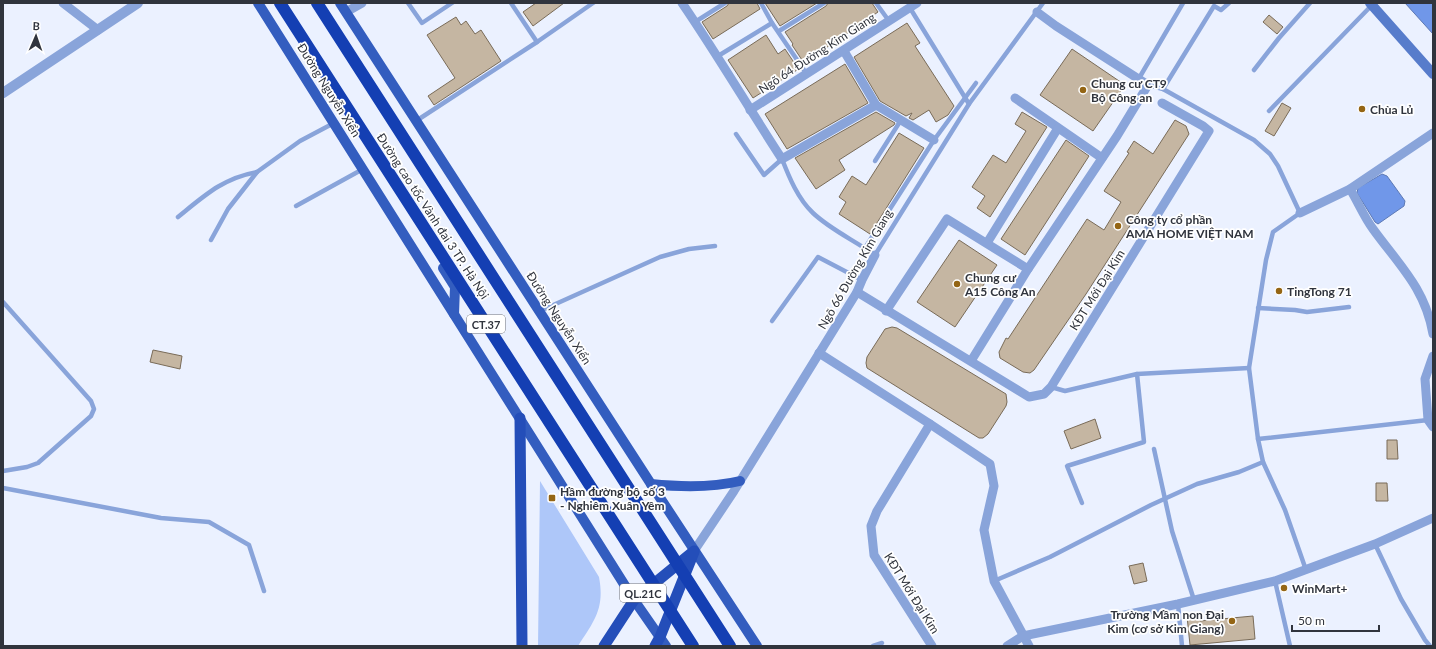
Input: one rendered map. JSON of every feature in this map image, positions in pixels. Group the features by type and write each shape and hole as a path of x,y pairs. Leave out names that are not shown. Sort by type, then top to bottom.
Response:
{"highway":[{"name":"Đường cao tốc Vành đai 3 TP. Hà Nội","path":"280,3 693,646"},
{"name":"Đường cao tốc Vành đai 3 TP. Hà Nội","path":"317,3 730,646"},
{"path":"520,418 522,646"},
{"name":"QL.21C","path":"604,646 634,600 694,551"},
{"name":"QL.21C","path":"660,643 694,551"}],"main road":[{"name":"Đường Nguyễn Xiển","path":"258,3 660,643"},
{"name":"Đường Nguyễn Xiển","path":"275,3 352,122 455,287 454,314"},
{"name":"Đường Nguyễn Xiển","path":"340,3 757,646"},
{"path":"1371,4 1433,74"},
{"path":"651,484 668,486 718,485 740,481"}],"street":[{"path":"63,3 98,30"},
{"path":"3,93 138,3"},
{"path":"346,12 362,3"},
{"path":"682,3 718,56 750,110 782,159 876,105"},
{"name":"Ngõ 64 Đường Kim Giang","path":"750,110 806,73 844,51 913,5"},
{"path":"971,361 1028,269 1117,136 1148,85 1138,80 1037,12"},
{"path":"844,51 876,105 934,140"},
{"path":"1015,98 1102,158"},
{"name":"KĐT Mới Đại Kim","path":"1051,387 1209,131 1203,126 1162,103"},
{"path":"987,243 1058,128"},
{"path":"1300,214 1350,189 1433,133"},
{"path":"1350,189 1372,227 1408,274 1419,292 1426,307 1433,334"},
{"path":"886,310 948,219 1028,269"},
{"name":"Ngõ 66 Đường Kim Giang","path":"694,551 740,481 857,292 875,255"},
{"path":"857,292 1029,397 1044,394 1051,387"},
{"path":"819,354 990,464 994,486 984,530 994,581 1029,646"},
{"path":"1431,423 1424,378 1433,356"},
{"name":"KĐT Mới Đại Kim","path":"930,424 877,511 871,526 874,555 932,646"},
{"path":"1007,646 1023,636 1178,604 1275,581 1375,544 1433,518"}],"lane":[{"path":"408,3 422,23 452,3"},
{"path":"511,3 537,42"},
{"path":"416,121 537,42 593,3"},
{"path":"695,22 724,3"},
{"path":"761,3 772,23 779,31 806,73"},
{"path":"779,31 824,3"},
{"path":"876,3 889,21"},
{"name":"Ngõ 66 Đường Kim Giang","path":"875,255 969,104 988,76 1043,3"},
{"path":"1138,80 1182,3"},
{"path":"1163,89 1214,6 1221,10 1229,3"},
{"path":"1254,70 1279,38 1310,3"},
{"path":"1269,111 1371,4"},
{"path":"913,5 964,99 969,104"},
{"path":"718,56 772,23"},
{"path":"865,248 934,140 976,83"},
{"path":"1148,85 1163,89 1254,140 1270,154 1278,166 1300,214 1272,232 1266,260 1249,368 1258,439 1263,462 1285,510 1306,570"},
{"path":"876,161 901,120"},
{"path":"211,240 228,209 257,172 300,141 334,123"},
{"path":"736,134 764,175 782,159 793,186 812,212 830,226 875,255"},
{"path":"296,206 363,169"},
{"path":"178,216 217,186 242,174 257,172"},
{"path":"540,311 660,257 689,249 714,246"},
{"path":"772,321 818,257 862,280"},
{"path":"3,302 91,401 94,409 91,416 38,463 27,467 3,471"},
{"path":"1258,308 1307,312 1349,307"},
{"path":"1051,387 1065,391 1137,374 1249,368"},
{"path":"1082,504 1067,466 1144,442 1137,374"},
{"path":"1424,378 1433,374"},
{"path":"1258,439 1431,423"},
{"path":"1154,449 1172,531 1194,600"},
{"path":"994,581 1050,556 1197,484 1239,472 1263,462"},
{"path":"3,488 161,518 209,522 248,545 264,591"},
{"path":"1375,544 1401,599 1430,646"},
{"path":"1275,581 1290,646"},
{"path":"1178,604 1182,646"},
{"path":"873,646 882,643"}],"shaded area":[{"path":"540,481 599,577 600,598 597,614 578,646 538,646"}],"water":[{"path":"1405,3 1433,3 1433,34"},
{"path":"1382,174 1387,176 1405,201 1404,206 1378,224 1375,222 1357,193 1358,188"}],"building":[{"path":"536,3 564,3 533,26 523,12"},
{"path":"729,3 757,3 760,9 713,39 702,22 727,6"},
{"path":"765,3 817,3 780,26"},
{"path":"828,3 872,3 878,12 804,63 785,32 826,6"},
{"path":"1269,15 1283,27 1277,34 1263,22"},
{"path":"456,17 461,25 466,21 475,34 481,30 501,61 434,105 428,96 455,78 427,35"},
{"path":"907,23 920,43 915,46 954,106 948,115 936,122 929,110 913,120 909,118 912,113 906,116 880,101 854,57"},
{"path":"766,35 778,54 785,49 797,67 795,68 797,70 753,98 728,60"},
{"name":"Chung cư CT9 Bộ Công an","path":"1072,49 1125,85 1093,131 1040,95"},
{"path":"845,64 868,103 787,149 765,114"},
{"path":"1282,103 1291,108 1274,136 1265,131"},
{"path":"876,112 895,123 894,125 839,160 845,170 816,189 795,158"},
{"path":"1022,112 1047,127 990,217 977,208 985,196 972,187 993,155 1006,163 1026,131 1015,124"},
{"path":"1175,120 1186,126 1189,134 1086,294 1034,370 1030,373 1023,372 1000,358 999,352 1006,338 1008,339 1087,219 1104,230 1121,202 1104,191 1129,153 1127,152 1134,141 1153,154"},
{"path":"899,133 924,148 870,234 839,214 846,202 839,197 852,176 866,185"},
{"path":"1066,140 1089,156 1025,255 1001,239"},
{"name":"Chung cư A15 Công An","path":"959,240 997,265 955,327 917,302"},
{"path":"892,327 897,328 1006,394 1006,406 988,434 983,438 979,438 867,368 867,357 885,329"},
{"path":"153,350 182,356 180,369 150,362"},
{"path":"1095,419 1101,438 1071,449 1064,431"},
{"path":"1387,440 1397,440 1398,459 1387,459"},
{"path":"1376,483 1387,483 1388,501 1376,501"},
{"path":"1143,563 1147,581 1134,584 1129,566"},
{"path":"1199,615 1200,621 1253,616 1255,639 1190,645 1187,616"}],"place":[{"name":"Chung cư CT9 Bộ Công an","path":"1083,90"},
{"name":"Chùa Lủ","path":"1362,109"},
{"name":"Công ty cổ phần AMA HOME VIỆT NAM","path":"1118,226"},
{"name":"Chung cư A15 Công An","path":"957,284"},
{"name":"TingTong 71","path":"1279,291"},
{"name":"Hầm đường bộ số 3 - Nghiêm Xuân Yêm","path":"552,498"},
{"name":"WinMart+","path":"1284,588"},
{"name":"Trường Mầm non Đại Kim (cơ sở Kim Giang)","path":"1232,621"}]}
